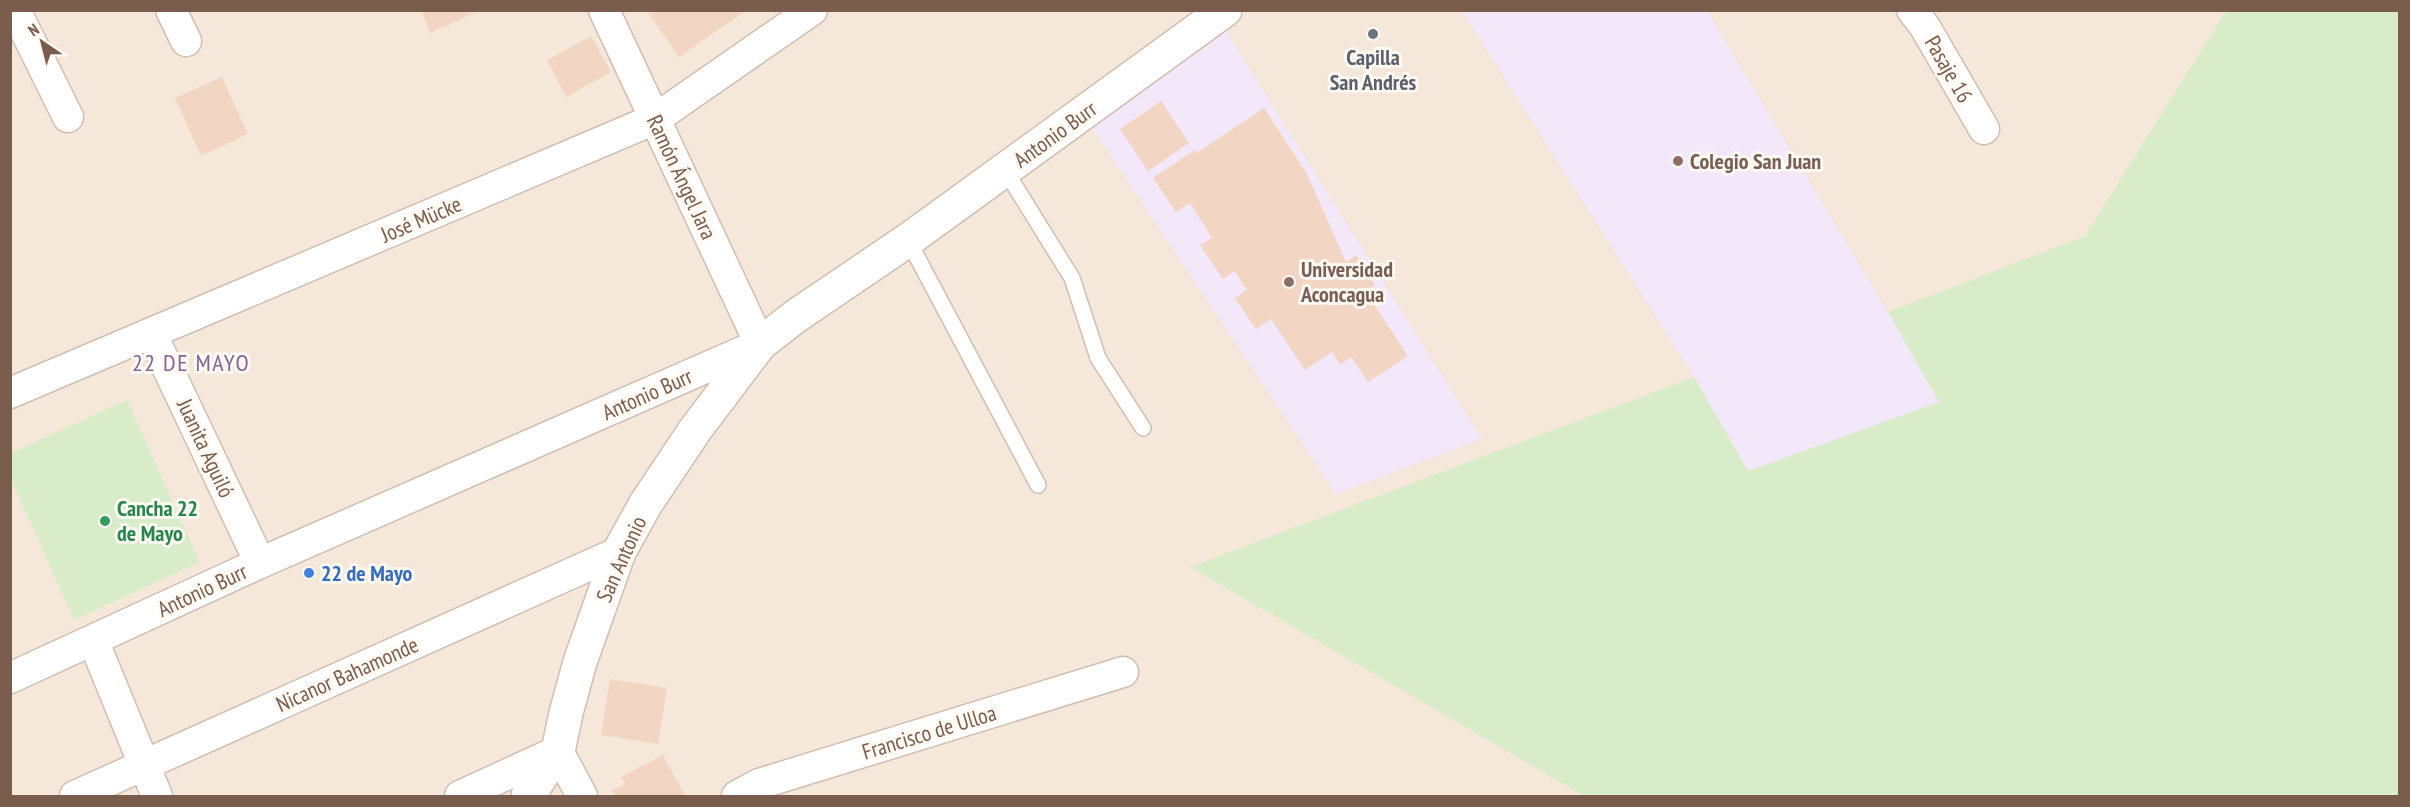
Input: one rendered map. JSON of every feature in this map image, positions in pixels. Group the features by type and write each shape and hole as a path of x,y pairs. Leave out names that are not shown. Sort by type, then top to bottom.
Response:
{"street":[{"path":"15,10 68,117"},
{"path":"171,10 186,41"},
{"name":"Ramón Ángel Jara","path":"604,10 760,344"},
{"name":"José Mücke","path":"10,393 655,119 812,10"},
{"name":"Antonio Burr","path":"10,678 260,563 760,344 796,316 908,240 1225,10"},
{"name":"Pasaje 16","path":"1912,10 1984,129"},
{"name":"Juanita Aguiló","path":"151,333 260,563"},
{"name":"San Antonio","path":"528,796 558,752 580,662 619,552 645,505 694,430 760,344"},
{"name":"Nicanor Bahamonde","path":"75,796 619,552"},
{"path":"93,640 157,796"},
{"name":"Francisco de Ulloa","path":"737,796 759,784 1123,672"},
{"path":"460,796 558,752 582,796"}],"lane":[{"path":"1005,170 1072,278 1098,358 1143,428"},
{"path":"908,240 1038,485"}],"shaded area":[{"path":"11,11 2399,11 2399,796 11,796"},
{"name":"Colegio San Juan","path":"1462,11 1707,11 1940,402 1748,471 1694,377"},
{"name":"Universidad Aconcagua","path":"1224,28 1482,439 1336,494 1091,126"}],"green space":[{"path":"2226,11 2399,11 2399,796 1584,796 1190,567 1694,377 1748,471 1939,402 1888,312 2085,236"},
{"name":"Cancha 22 de Mayo","path":"127,400 200,562 74,620 11,479 11,453"}],"building":[{"path":"421,10 481,10 430,33"},
{"path":"646,10 747,10 679,57"},
{"path":"591,36 611,72 566,97 547,60"},
{"path":"222,77 248,134 201,156 175,98"},
{"path":"1161,101 1189,143 1148,171 1120,129"},
{"path":"1264,108 1306,172 1346,262 1356,255 1375,285 1365,291 1408,356 1368,382 1351,357 1340,365 1332,352 1305,370 1271,319 1256,329 1235,298 1247,290 1234,271 1223,279 1200,245 1212,238 1190,203 1176,212 1153,178 1195,150 1197,153"},
{"path":"610,679 667,688 658,744 601,735"},
{"path":"663,755 685,796 615,796 612,791 625,784 621,777"}],"place":[{"name":"Capilla San Andrés","path":"1373,34"},
{"name":"Colegio San Juan","path":"1678,161"},
{"name":"Universidad Aconcagua","path":"1289,282"},
{"name":"Cancha 22 de Mayo","path":"105,521"},
{"name":"22 de Mayo","path":"309,573"}],"district":[{"name":"22 DE MAYO","path":"191,363"}]}
